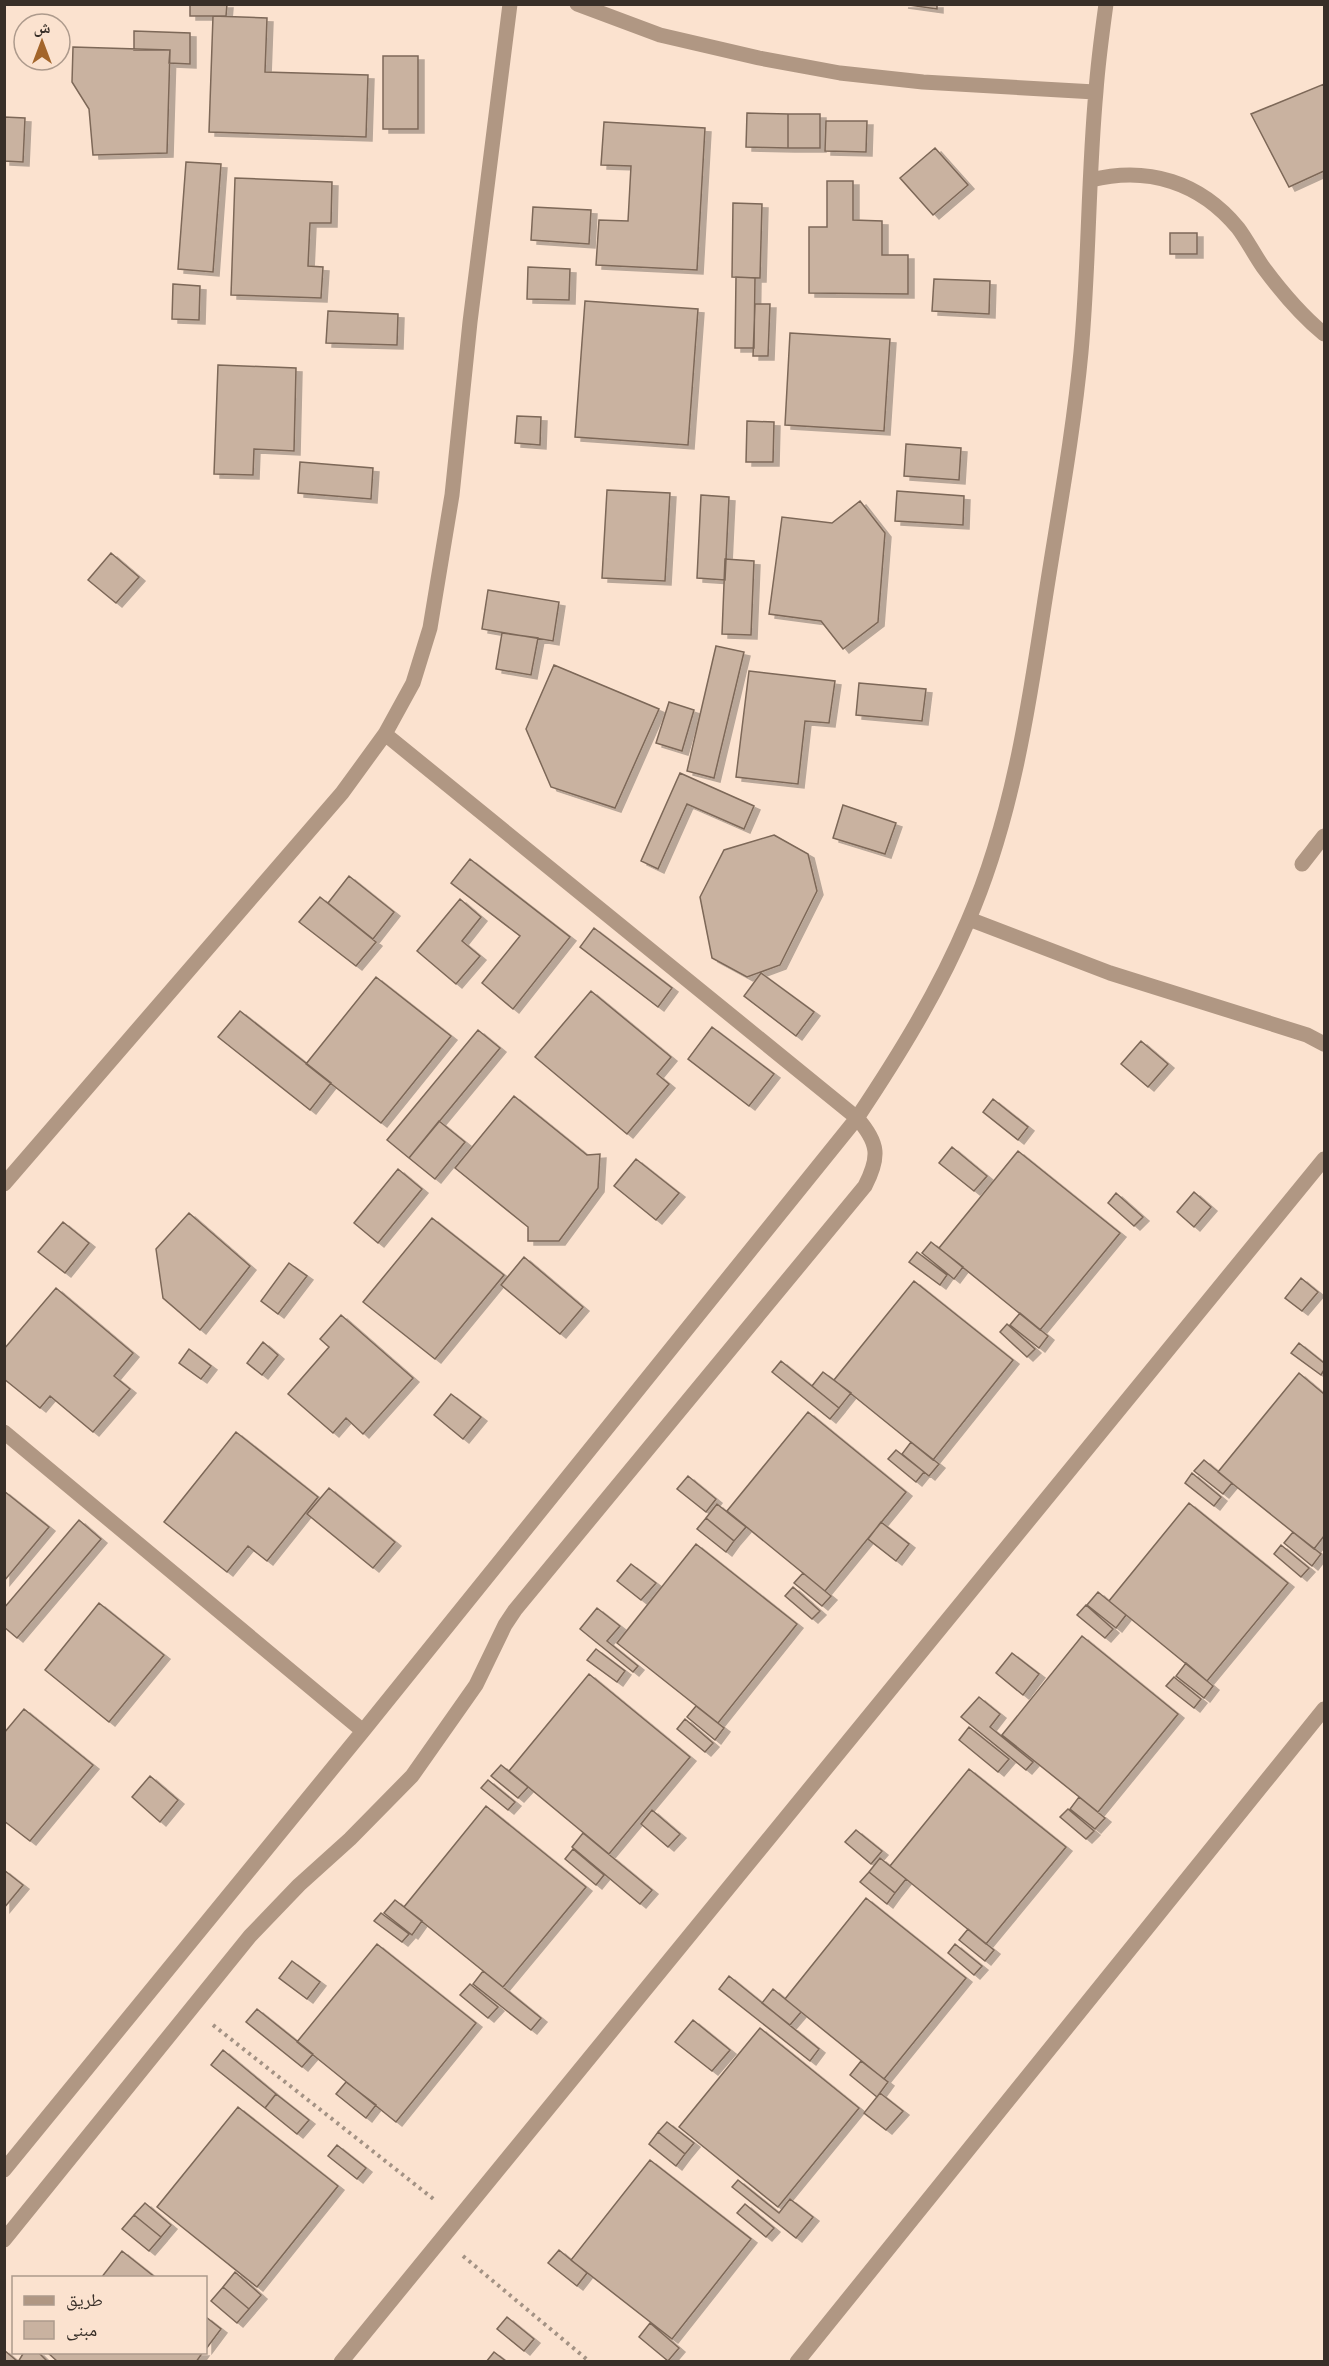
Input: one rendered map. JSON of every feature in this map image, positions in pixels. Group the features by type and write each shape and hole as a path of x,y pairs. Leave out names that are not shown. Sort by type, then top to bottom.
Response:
{"street":[{"path":"4,1184 342,793 385,734 413,683 430,628 452,495 470,322 510,4"},
{"path":"577,4 660,35 759,58 840,73 923,82 1095,92"},
{"path":"4,2170 363,1731 857,1119 921,1019 946,970 969,919 997,842 1016,762 1038,647 1070,441 1081,352 1095,92 1106,4"},
{"path":"1091,180 1116,174 1151,175 1184,185 1214,204 1238,229 1262,266 1290,300 1324,334"},
{"path":"4,2240 273,1910 350,1839 412,1776 476,1685 515,1610 865,1186 874,1168 875,1148 869,1131 857,1119 385,734"},
{"path":"1302,864 1324,836"},
{"path":"969,919 1110,973 1307,1035 1324,1044"},
{"path":"341,2361 1324,1159"},
{"path":"4,1432 363,1731"},
{"path":"797,2361 1324,1708"}],"path":[{"path":"192,2008 459,2219"},
{"path":"442,2238 590,2361"}],"building":[{"path":"190,4 227,4 226,16 190,16"},
{"path":"902,4 937,4 937,9"},
{"path":"213,16 267,18 265,72 368,75 366,137 209,132"},
{"path":"134,31 190,33 190,64 169,63 170,50 134,50"},
{"path":"73,47 170,50 167,153 93,155 89,109 72,82"},
{"path":"383,56 418,56 418,129 383,129"},
{"path":"1324,84 1324,171 1289,187 1251,114"},
{"path":"747,113 788,114 788,148 746,147"},
{"path":"788,114 820,114 820,148 788,148"},
{"path":"4,117 25,118 23,162 4,161"},
{"path":"826,121 867,121 866,152 825,151"},
{"path":"604,122 705,128 697,270 596,265 599,220 628,221 631,166 601,165"},
{"path":"935,148 968,185 933,215 900,178"},
{"path":"186,162 221,164 213,272 178,269"},
{"path":"235,178 332,182 331,223 310,223 308,266 323,267 321,298 231,295"},
{"path":"827,181 853,181 853,220 882,221 882,255 908,255 908,294 809,293 809,227 827,227"},
{"path":"733,203 762,204 760,278 732,277"},
{"path":"533,207 591,210 589,244 531,240"},
{"path":"1170,233 1197,233 1197,254 1170,254"},
{"path":"528,267 570,269 569,300 527,299"},
{"path":"736,277 755,278 754,348 735,348"},
{"path":"934,279 990,281 989,314 932,311"},
{"path":"173,284 200,286 199,320 172,319"},
{"path":"585,301 698,309 688,445 575,437"},
{"path":"755,304 770,304 768,356 753,356"},
{"path":"328,311 398,314 397,345 326,343"},
{"path":"790,333 890,339 884,431 785,425"},
{"path":"218,365 296,368 294,451 254,449 253,475 214,474"},
{"path":"517,416 541,417 540,445 515,443"},
{"path":"747,421 774,422 773,462 746,462"},
{"path":"906,444 961,448 959,480 904,476"},
{"path":"300,462 373,468 371,499 298,493"},
{"path":"607,490 670,493 665,581 602,578"},
{"path":"897,491 964,496 963,525 895,521"},
{"path":"701,495 729,497 725,580 697,578"},
{"path":"860,501 885,533 878,622 843,649 821,621 769,614 782,517 832,523"},
{"path":"111,553 139,577 116,603 88,580"},
{"path":"725,559 754,561 751,635 722,634"},
{"path":"488,590 559,602 553,641 482,629"},
{"path":"502,633 538,638 531,675 496,669"},
{"path":"716,646 744,652 714,778 687,771"},
{"path":"554,665 659,709 615,808 551,787 526,729"},
{"path":"749,671 835,681 829,723 805,721 798,784 736,777"},
{"path":"859,683 926,689 922,721 856,715"},
{"path":"669,702 694,710 682,751 656,743"},
{"path":"680,773 754,806 744,829 687,804 658,869 641,861"},
{"path":"843,805 896,823 885,854 833,838"},
{"path":"774,835 808,854 817,891 780,965 747,977 712,958 700,897 724,850"},
{"path":"470,859 570,937 513,1009 482,983 520,936 451,883"},
{"path":"349,876 394,912 373,939 328,903"},
{"path":"320,897 376,942 356,966 299,922"},
{"path":"460,899 481,917 462,941 480,956 456,984 417,951"},
{"path":"594,928 672,988 658,1007 580,947"},
{"path":"761,973 814,1012 796,1036 744,996"},
{"path":"376,977 451,1036 381,1123 306,1064"},
{"path":"591,991 671,1057 657,1074 669,1084 627,1134 535,1057"},
{"path":"240,1011 331,1083 310,1110 218,1037"},
{"path":"712,1027 774,1074 749,1106 688,1059"},
{"path":"478,1030 500,1048 409,1158 387,1140"},
{"path":"1141,1041 1168,1064 1148,1087 1121,1064"},
{"path":"514,1096 587,1155 600,1154 598,1188 559,1241 528,1241 528,1227 455,1168"},
{"path":"993,1099 1028,1127 1018,1140 983,1112"},
{"path":"439,1121 465,1142 435,1179 409,1158"},
{"path":"952,1147 987,1176 974,1191 939,1163"},
{"path":"1018,1151 1120,1233 1040,1330 939,1248"},
{"path":"636,1159 679,1193 656,1220 614,1186"},
{"path":"398,1169 422,1189 378,1243 354,1223"},
{"path":"1194,1192 1211,1207 1194,1227 1177,1212"},
{"path":"1116,1193 1143,1217 1134,1226 1108,1203"},
{"path":"189,1213 250,1266 200,1330 163,1298 156,1249"},
{"path":"432,1218 504,1275 435,1359 363,1302"},
{"path":"63,1222 89,1243 65,1273 38,1252"},
{"path":"931,1242 963,1267 954,1279 922,1253"},
{"path":"917,1252 947,1275 940,1285 909,1262"},
{"path":"524,1257 583,1307 560,1334 501,1285"},
{"path":"289,1263 307,1276 278,1314 261,1301"},
{"path":"1301,1278 1318,1292 1302,1311 1285,1298"},
{"path":"914,1281 1013,1360 933,1460 834,1380"},
{"path":"56,1288 133,1353 114,1376 130,1389 93,1432 50,1396 40,1408 4,1379 4,1349"},
{"path":"1020,1313 1048,1336 1039,1348 1010,1325"},
{"path":"341,1315 413,1378 363,1434 346,1418 333,1433 288,1394 329,1347 320,1339"},
{"path":"1007,1324 1035,1349 1027,1357 1000,1332"},
{"path":"263,1342 278,1355 262,1375 247,1363"},
{"path":"1299,1343 1324,1363 1321,1375 1291,1353"},
{"path":"189,1349 211,1366 201,1379 179,1363"},
{"path":"781,1361 839,1408 830,1419 772,1372"},
{"path":"823,1372 851,1393 839,1408 812,1386"},
{"path":"1299,1373 1324,1394 1324,1536 1314,1549 1218,1472"},
{"path":"451,1394 481,1417 463,1439 434,1415"},
{"path":"808,1412 906,1492 825,1591 727,1511"},
{"path":"236,1432 318,1497 267,1561 248,1546 227,1572 164,1522"},
{"path":"911,1442 939,1464 929,1476 902,1454"},
{"path":"896,1450 924,1472 916,1482 888,1459"},
{"path":"1204,1460 1232,1483 1223,1494 1194,1471"},
{"path":"1192,1473 1221,1497 1214,1506 1185,1483"},
{"path":"688,1476 716,1499 706,1512 677,1489"},
{"path":"329,1488 395,1542 373,1568 307,1514"},
{"path":"4,1491 49,1527 4,1581"},
{"path":"1189,1503 1288,1583 1207,1681 1109,1601"},
{"path":"717,1504 746,1527 734,1541 706,1518"},
{"path":"706,1518 734,1541 726,1552 697,1529"},
{"path":"79,1520 101,1539 17,1638 4,1627 4,1608"},
{"path":"881,1522 909,1544 896,1561 868,1539"},
{"path":"1293,1532 1321,1554 1312,1566 1284,1543"},
{"path":"696,1544 797,1624 718,1723 617,1643"},
{"path":"1281,1545 1309,1568 1301,1577 1274,1554"},
{"path":"631,1564 656,1583 641,1600 617,1581"},
{"path":"803,1573 831,1596 822,1606 794,1583"},
{"path":"793,1587 820,1611 812,1619 785,1596"},
{"path":"1098,1592 1126,1615 1116,1628 1087,1605"},
{"path":"99,1603 164,1655 109,1722 45,1670"},
{"path":"1086,1605 1113,1629 1105,1638 1077,1615"},
{"path":"597,1608 620,1626 607,1641 638,1666 633,1672 580,1629"},
{"path":"1082,1636 1178,1714 1098,1812 1002,1735"},
{"path":"596,1649 625,1671 617,1682 587,1660"},
{"path":"1012,1653 1039,1674 1023,1695 996,1673"},
{"path":"1186,1663 1213,1686 1204,1698 1176,1676"},
{"path":"589,1674 690,1757 609,1854 509,1771"},
{"path":"1174,1677 1201,1699 1194,1708 1166,1686"},
{"path":"979,1697 1000,1714 990,1727 1033,1762 1026,1770 961,1717"},
{"path":"696,1706 724,1728 715,1740 687,1717"},
{"path":"24,1709 93,1765 30,1841 4,1821 4,1733"},
{"path":"685,1719 713,1743 705,1752 677,1729"},
{"path":"969,1727 1009,1759 998,1772 959,1740"},
{"path":"501,1765 528,1787 518,1798 491,1776"},
{"path":"969,1769 1066,1847 986,1944 890,1866"},
{"path":"150,1776 178,1800 160,1822 132,1797"},
{"path":"488,1780 515,1802 508,1810 481,1788"},
{"path":"1079,1797 1105,1818 1095,1829 1070,1809"},
{"path":"486,1806 586,1887 503,1987 404,1907"},
{"path":"1068,1809 1094,1831 1086,1839 1060,1817"},
{"path":"652,1810 680,1834 668,1847 641,1824"},
{"path":"856,1830 882,1851 871,1864 845,1842"},
{"path":"583,1833 652,1890 640,1904 572,1847"},
{"path":"573,1849 604,1875 596,1885 565,1859"},
{"path":"880,1858 906,1879 895,1893 869,1872"},
{"path":"4,1870 23,1885 4,1908"},
{"path":"869,1872 895,1893 887,1904 860,1882"},
{"path":"866,1898 966,1978 884,2079 785,1999"},
{"path":"395,1900 422,1921 412,1935 384,1913"},
{"path":"381,1913 409,1934 402,1942 374,1921"},
{"path":"968,1929 994,1950 985,1961 959,1940"},
{"path":"377,1944 476,2023 396,2122 297,2042"},
{"path":"955,1944 982,1966 974,1975 948,1953"},
{"path":"292,1961 320,1982 307,1999 279,1978"},
{"path":"483,1971 541,2018 531,2030 473,1984"},
{"path":"729,1976 819,2049 810,2061 719,1989"},
{"path":"470,1984 498,2007 488,2018 460,1995"},
{"path":"773,1989 801,2012 790,2025 762,2003"},
{"path":"257,2009 313,2054 302,2067 246,2022"},
{"path":"693,2020 730,2050 712,2071 675,2042"},
{"path":"760,2028 859,2108 778,2207 679,2127"},
{"path":"223,2050 276,2094 265,2108 211,2065"},
{"path":"861,2061 888,2082 877,2097 850,2075"},
{"path":"346,2082 376,2105 366,2118 336,2094"},
{"path":"880,2093 903,2111 886,2130 864,2113"},
{"path":"276,2094 309,2120 297,2134 265,2108"},
{"path":"238,2107 338,2186 257,2287 157,2207"},
{"path":"667,2122 694,2143 685,2154 658,2132"},
{"path":"658,2132 685,2154 676,2166 649,2144"},
{"path":"337,2145 366,2168 357,2179 328,2156"},
{"path":"650,2160 751,2239 672,2339 571,2260"},
{"path":"738,2180 779,2213 790,2199 813,2217 796,2238 732,2187"},
{"path":"145,2203 171,2225 161,2237 134,2215"},
{"path":"745,2204 774,2228 766,2237 737,2213"},
{"path":"134,2215 161,2237 149,2251 122,2229"},
{"path":"559,2250 587,2273 577,2286 548,2263"},
{"path":"122,2251 153,2276 103,2276"},
{"path":"235,2272 261,2295 249,2309 223,2287"},
{"path":"223,2287 249,2309 237,2323 211,2301"},
{"path":"507,2317 534,2339 524,2351 497,2329"},
{"path":"207,2318 221,2329 207,2348"},
{"path":"650,2323 679,2348 668,2361 639,2337"},
{"path":"4,2350 17,2361 18,2362 4,2362"},
{"path":"494,2352 507,2362 486,2362"},
{"path":"23,2354 40,2354 48,2362 18,2362"},
{"path":"49,2354 202,2354 196,2362 58,2362"}]}
